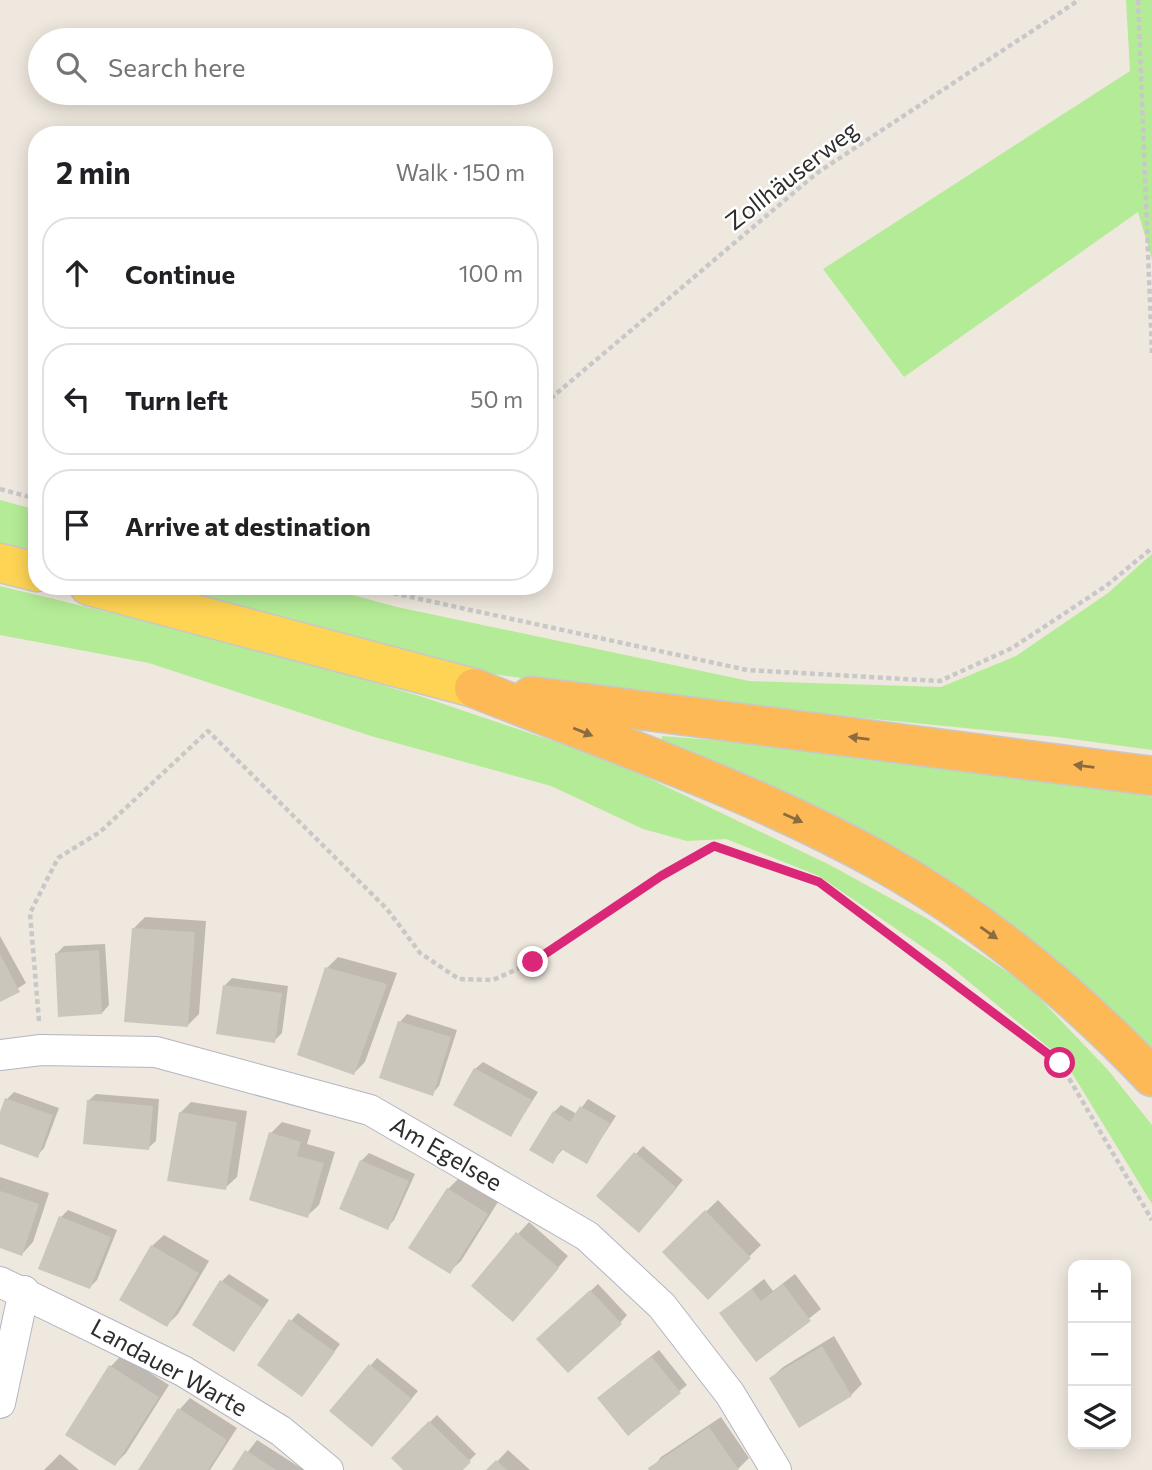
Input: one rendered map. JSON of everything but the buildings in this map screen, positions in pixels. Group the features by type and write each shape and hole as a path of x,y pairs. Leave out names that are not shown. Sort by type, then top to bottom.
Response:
{"highway":[{"path":"474,688 1152,776"},
{"path":"474,688 749,799 813,827 884,864 1031,963 1101,1025 1152,1077"}],"main road":[{"path":"0,562 28,570"},
{"path":"123,595 474,688"}],"street":[{"name":"Am Egelsee","path":"0,1055 41,1050 156,1052 370,1110 587,1236 662,1306 730,1394 776,1470"},
{"path":"0,1403 12,1287"},
{"name":"Landauer Warte","path":"12,1287 183,1371 281,1431 328,1470"}],"path":[{"name":"Zollhäuserweg","path":"553,396 817,173 1079,0"},
{"path":"1139,0 1152,354"},
{"path":"0,489 28,497"},
{"path":"401,595 747,670 940,681 1012,648 1106,586 1152,548"},
{"path":"41,1050 30,913 58,858 100,832 208,731 387,909 420,953 459,979 492,980 533,962 661,876 714,846 819,882 1060,1063 1152,1220"}],"green space":[{"path":"1126,0 1152,0 1152,259 1138,212 904,377 823,269 1130,71"},
{"path":"0,500 28,508 28,553 0,545"},
{"path":"1152,554 1152,750 1057,737 649,697 467,670 186,595 352,595 397,607 749,681 941,687 1016,656 1108,593"},
{"path":"0,586 28,593 28,595 260,649 423,697 615,762 830,865 928,919 1027,985 1108,1070 1152,1125 1152,1204 1064,1060 946,963 819,876 726,839 687,841 643,829 551,786 371,736 149,663 0,635"},
{"path":"662,736 970,766 1152,797 1152,1058 1093,998 661,747"}],"route":[{"path":"533,962 661,876 714,846 819,882 1060,1063"}]}
